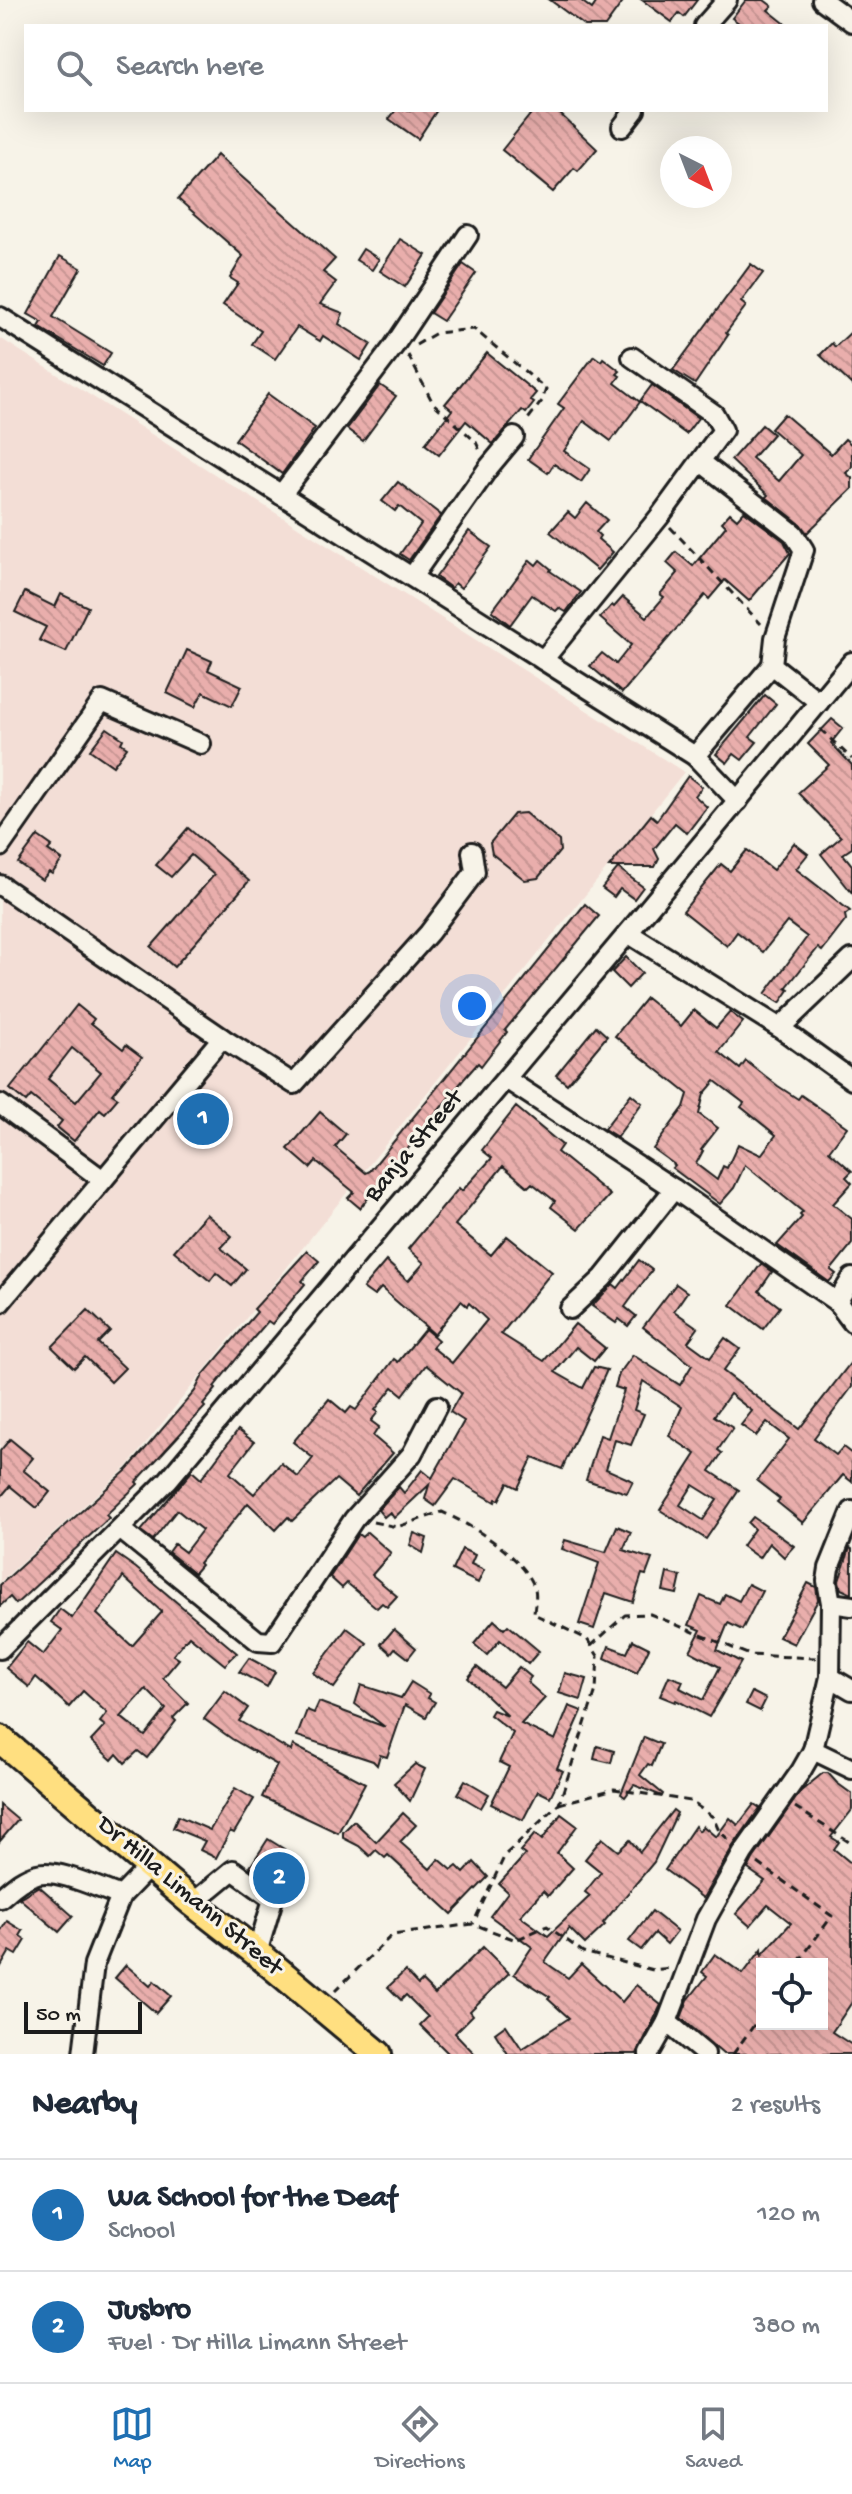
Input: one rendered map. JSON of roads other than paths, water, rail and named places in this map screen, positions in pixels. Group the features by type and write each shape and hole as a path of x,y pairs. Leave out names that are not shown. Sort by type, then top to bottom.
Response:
{"highway":[{"name":"Dr Hilla Limann Street","path":"0,1739 193,1903 378,2054"}],"street":[{"path":"706,24 727,0"},
{"path":"822,0 852,22"},
{"path":"622,127 633,112"},
{"path":"281,495 394,346 468,235"},
{"path":"0,317 695,756 738,801"},
{"path":"543,660 660,516 723,430 714,414 632,357"},
{"path":"412,577 489,467 514,437"},
{"path":"695,756 772,665 775,638 804,550 793,533 701,462"},
{"name":"Banja Street","path":"0,1649 168,1480 852,662"},
{"path":"772,665 813,709"},
{"path":"0,847 102,701 201,744"},
{"path":"0,885 294,1084 429,933 475,872 472,852"},
{"path":"628,933 780,1028 852,1080"},
{"path":"780,1028 852,959"},
{"path":"0,1303 222,1038"},
{"path":"506,1079 674,1189 837,1302 852,1322"},
{"path":"0,1104 103,1180"},
{"path":"570,1309 603,1278 674,1189"},
{"path":"837,1302 852,1278"},
{"path":"120,1529 258,1641 272,1642 354,1519 412,1454 437,1406"},
{"path":"649,2054 667,2022 706,1919 743,1853 813,1750 830,1668 829,1568 852,1511"},
{"path":"831,1603 852,1606"},
{"path":"830,1668 852,1690"},
{"path":"813,1750 852,1769"},
{"path":"83,2054 94,1964 121,1896 150,1866"},
{"path":"193,1903 233,1870 273,1899 257,1953"},
{"path":"0,1898 35,1874 50,1872 121,1896"},
{"path":"667,2022 705,2054"}],"place":[{"name":"Wa School for the Deaf","path":"203,1119"},
{"name":"Jusbro","path":"279,1878"}]}
